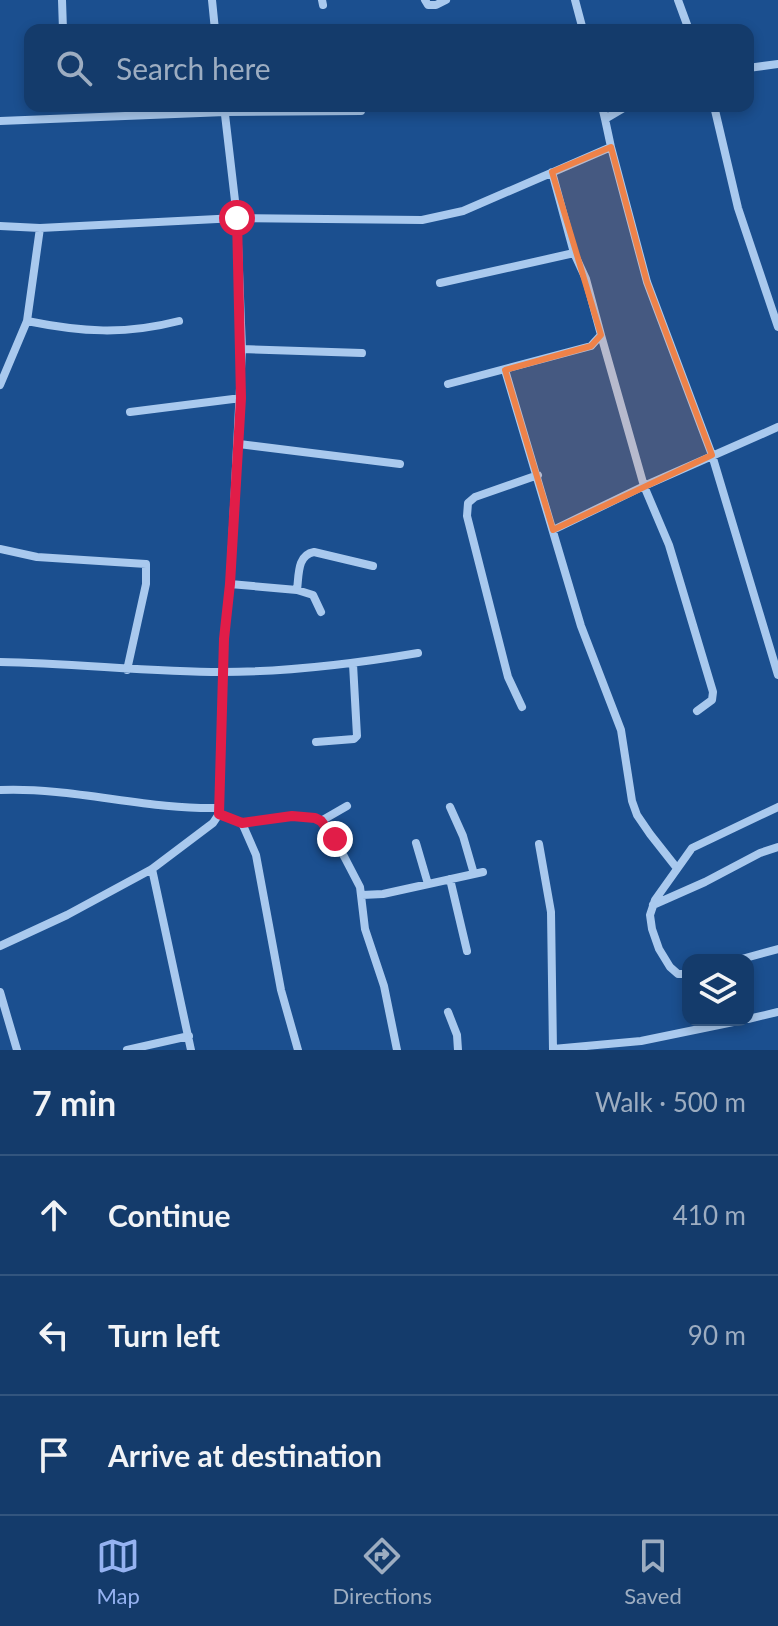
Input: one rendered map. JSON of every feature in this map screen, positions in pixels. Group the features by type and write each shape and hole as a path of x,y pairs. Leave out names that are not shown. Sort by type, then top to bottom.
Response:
{"street":[{"path":"62,0 63,24"},
{"path":"212,0 214,24"},
{"path":"425,0 428,5 436,5 446,0"},
{"path":"575,0 581,24"},
{"path":"678,0 687,24"},
{"path":"754,67 778,64"},
{"path":"68,112 69,119"},
{"path":"0,121 178,112"},
{"path":"0,946 67,915 152,869 213,823 219,811 224,639 239,444 242,349 237,218 224,112"},
{"path":"603,112 647,282 712,455 778,675"},
{"path":"605,119 617,112"},
{"path":"715,112 738,208 778,327"},
{"path":"0,226 40,228 237,218 422,220 463,211 611,147"},
{"path":"552,172 574,253 586,279 644,486 669,545 713,692 712,700 697,711"},
{"path":"0,385 27,321 40,228"},
{"path":"440,283 574,253"},
{"path":"27,321 81,331 153,328 179,321"},
{"path":"448,384 591,346 601,335"},
{"path":"242,349 362,353"},
{"path":"505,370 581,626 621,730 632,801 637,815 676,867"},
{"path":"130,412 241,398"},
{"path":"553,530 778,427"},
{"path":"239,444 400,464"},
{"path":"522,707 508,677 467,516 468,503 475,497 538,475"},
{"path":"0,549 37,557 146,564 146,584 127,670"},
{"path":"297,590 302,558 306,554 314,552 373,566"},
{"path":"230,584 297,590 313,595 321,612"},
{"path":"0,662 223,672 353,664 418,653"},
{"path":"316,742 354,739 357,736 353,664"},
{"path":"0,790 53,790 183,809 219,811 242,823 292,816 321,821 347,806"},
{"path":"362,895 383,894 479,873 450,807"},
{"path":"682,974 670,967 659,949 650,915 653,905 676,867 692,848 778,807"},
{"path":"321,821 348,861 362,895 365,929 384,986 397,1050"},
{"path":"242,823 256,855 281,990 298,1050"},
{"path":"416,843 428,884"},
{"path":"539,844 551,912 553,1049 641,1041 712,1026"},
{"path":"653,905 778,847"},
{"path":"152,869 191,1050"},
{"path":"450,879 467,951"},
{"path":"754,956 778,949"},
{"path":"0,992 17,1050"},
{"path":"448,1012 457,1035 458,1050"},
{"path":"754,1017 778,1012"},
{"path":"127,1050 189,1036"}],"highlighted area":[{"path":"611,147 647,282 712,455 553,530 505,370 591,346 601,335 552,172"}],"route":[{"path":"237,218 241,398 224,639 219,814 242,823 270,817 315,818 335,839"}]}
